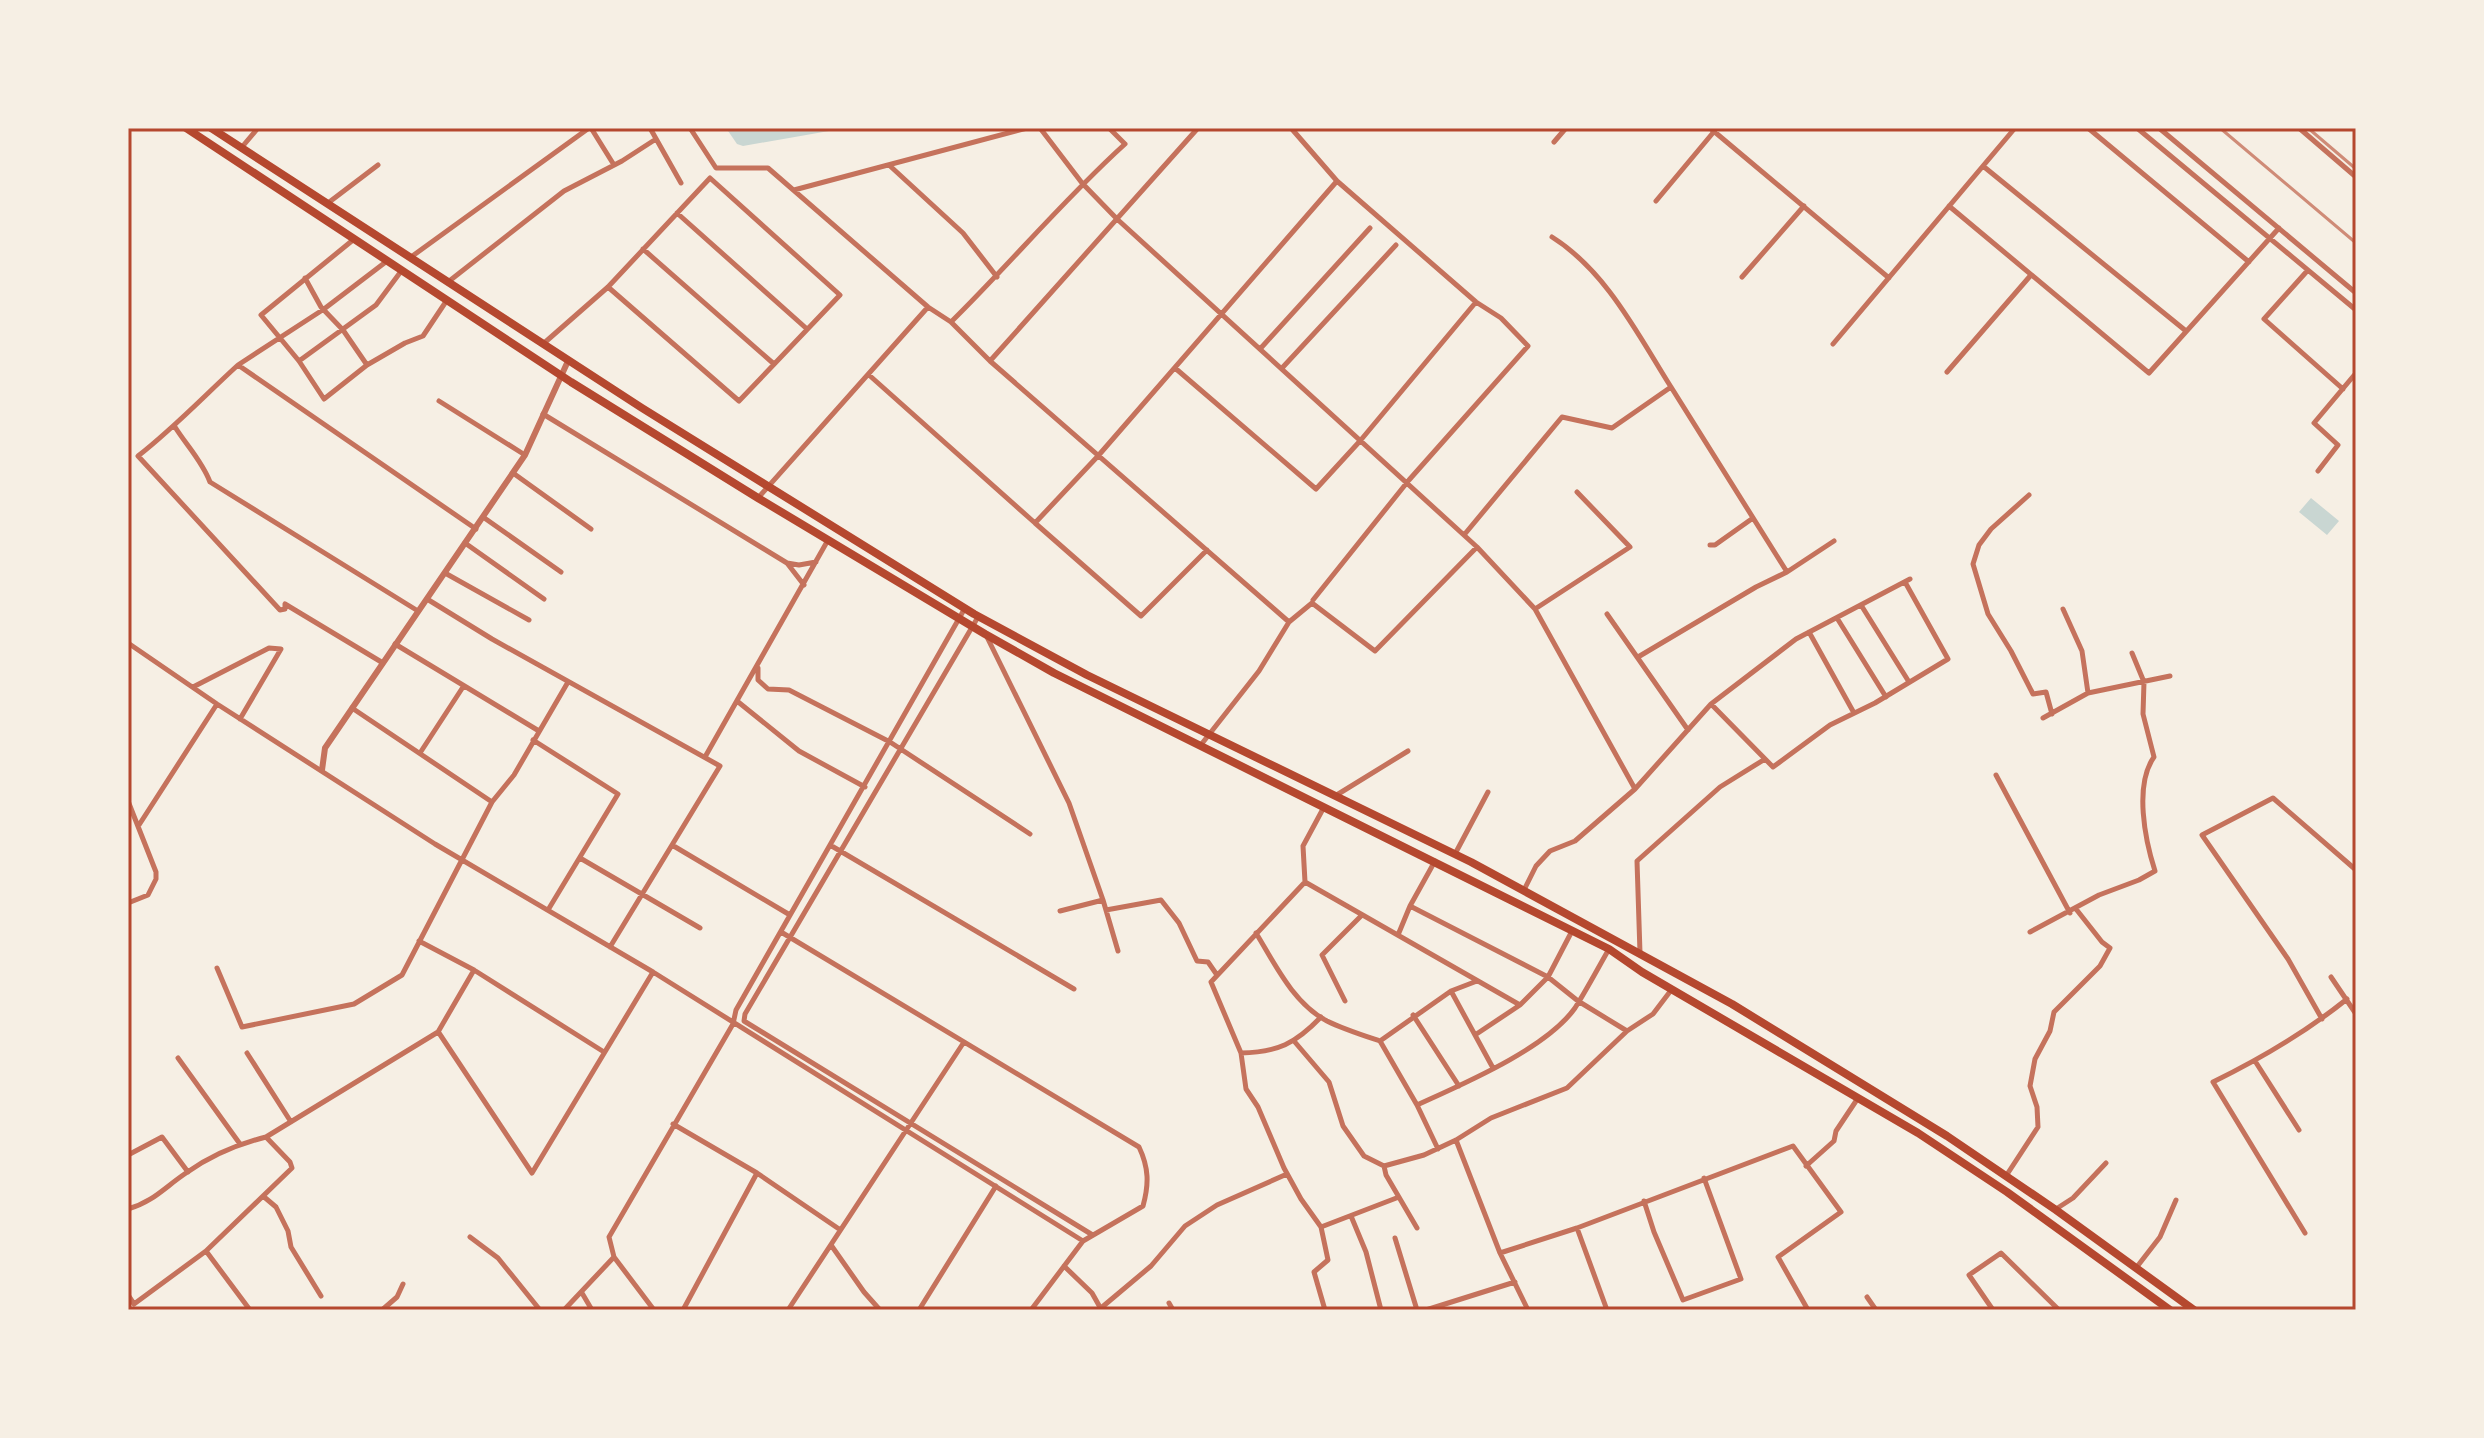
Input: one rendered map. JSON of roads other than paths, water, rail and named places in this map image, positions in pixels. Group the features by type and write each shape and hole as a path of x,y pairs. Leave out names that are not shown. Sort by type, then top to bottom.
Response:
{"highway":[{"path":"186,128 561,375 985,634 1054,673 1609,949 1642,972 1918,1133 2007,1192 2170,1310"},
{"path":"211,128 568,361 965,608 1041,651 1455,854 1732,1004 1947,1136 2194,1310"}],"street":[{"path":"241,148 258,128"},
{"path":"410,257 590,128 614,165"},
{"path":"650,128 681,183"},
{"path":"690,128 716,168 768,168 928,307 951,322 990,361 1289,622"},
{"path":"793,190 1027,128"},
{"path":"1040,128 1082,183 1117,219 1477,547 1535,609 1635,789"},
{"path":"951,322 997,277 1082,183 1125,144 1109,128"},
{"path":"990,361 1198,128"},
{"path":"1291,128 1337,181 1476,302 1501,318 1528,346 1407,483 1313,600"},
{"path":"1554,142 1566,128"},
{"path":"1833,344 2015,128"},
{"path":"2088,128 2249,262"},
{"path":"2137,128 2356,310"},
{"path":"2159,128 2356,293"},
{"path":"2299,128 2356,177"},
{"path":"1656,201 1714,129 1889,278"},
{"path":"447,283 564,191 656,139"},
{"path":"327,203 378,165"},
{"path":"889,165 963,233 997,277"},
{"path":"1983,166 2186,331"},
{"path":"542,344 608,287 710,178 840,295 739,401 608,287"},
{"path":"1035,523 1098,456 1337,181"},
{"path":"1742,277 1804,206"},
{"path":"1949,206 2149,373 2279,228"},
{"path":"677,213 807,329"},
{"path":"1260,349 1370,228"},
{"path":"1552,237 1570,248 1602,282 1787,572"},
{"path":"353,240 261,315 299,361 324,399 367,365 423,336 447,300"},
{"path":"1283,367 1396,245"},
{"path":"643,249 774,364"},
{"path":"383,663 285,604 285,609 280,610 138,456 175,427 238,365 324,309 388,261"},
{"path":"299,361 376,305 403,269"},
{"path":"2308,270 2264,319 2343,389"},
{"path":"1947,372 2031,275"},
{"path":"305,278 324,309 367,365"},
{"path":"1175,368 1316,489 1476,302"},
{"path":"758,498 928,307"},
{"path":"322,770 325,748 525,455 568,361"},
{"path":"238,365 476,529"},
{"path":"2318,471 2338,445 2314,423 2356,373"},
{"path":"869,375 1141,616 1207,550"},
{"path":"1464,535 1562,417 1612,428 1671,387"},
{"path":"439,401 525,455"},
{"path":"543,414 787,563 804,585"},
{"path":"175,427 202,463 210,482 418,611"},
{"path":"513,473 591,529"},
{"path":"1535,609 1630,547 1577,492"},
{"path":"2029,495 1991,529 1979,545 1973,564 1988,614 2033,694 2046,692 2052,714"},
{"path":"483,517 561,572"},
{"path":"1710,545 1715,545 1753,518"},
{"path":"705,757 828,540"},
{"path":"1638,657 1787,572 1834,541"},
{"path":"465,543 544,599"},
{"path":"1200,746 1259,671 1289,622 1312,603 1375,651 1477,547"},
{"path":"787,563 799,565 816,562"},
{"path":"445,573 529,620"},
{"path":"1524,890 1536,866 1550,851 1575,841 1635,789 1711,704 1796,639 1908,581 1948,659 1886,697 1830,725 1773,767 1711,704"},
{"path":"427,599 720,766 610,947"},
{"path":"1861,605 1909,682"},
{"path":"654,1310 614,1257 609,1237 733,1024 736,1010 965,608"},
{"path":"2063,609 2082,651 2088,693"},
{"path":"1607,614 1688,730"},
{"path":"979,616 745,1014 744,1021 1091,1234"},
{"path":"1837,618 1886,697"},
{"path":"1809,632 1854,713"},
{"path":"985,634 1069,803 1118,951"},
{"path":"128,643 192,688 461,859 653,972 1083,1241"},
{"path":"395,644 539,731"},
{"path":"192,688 269,648 281,649 240,719"},
{"path":"2030,932 2099,895 2155,871 2148,848 2144,814 2144,779 2154,757 2143,714 2144,682 2132,653"},
{"path":"758,668 758,680 768,689 789,690 890,742 1030,834"},
{"path":"2043,718 2088,693 2170,676"},
{"path":"217,968 242,1027 354,1004 402,975 492,802 514,775 568,682"},
{"path":"420,753 463,687"},
{"path":"737,701 799,751 865,787"},
{"path":"139,825 217,704"},
{"path":"352,708 492,802"},
{"path":"533,740 618,794 548,910"},
{"path":"1335,796 1408,751"},
{"path":"1640,954 1637,861 1720,787 1765,759"},
{"path":"1996,775 2073,911 2110,948 2100,966 2054,1012 2050,1031 2035,1059 2030,1086 2037,1107 2038,1127 2006,1176"},
{"path":"1455,854 1488,792"},
{"path":"2322,1019 2288,959 2202,835 2273,798 2356,870"},
{"path":"128,801 156,879 148,895 128,903"},
{"path":"1324,807 1303,846 1305,882 1211,982 1241,1053 1246,1089 1258,1107 1287,1174 1321,1227 1328,1260 1314,1272 1325,1310"},
{"path":"672,845 790,915"},
{"path":"830,845 1074,989"},
{"path":"580,858 700,928"},
{"path":"1398,935 1410,906 1436,861"},
{"path":"1305,882 1520,1005"},
{"path":"1060,911 1103,900"},
{"path":"1106,910 1161,900 1179,923 1197,961 1208,962 1217,975"},
{"path":"1410,906 1548,977 1578,1001 1627,1031"},
{"path":"1345,1001 1322,955 1362,915"},
{"path":"1475,1035 1520,1005 1548,977 1573,929"},
{"path":"781,932 1139,1147 1147,1162 1149,1187 1143,1206 1083,1241 1031,1310"},
{"path":"1256,933 1281,976 1307,1007 1321,1017 1380,1041 1438,1149"},
{"path":"419,941 474,970 604,1052"},
{"path":"1417,1105 1534,1045 1574,1009 1609,949"},
{"path":"128,1209 146,1204 188,1172 240,1144 266,1137 438,1032 474,970"},
{"path":"438,1032 532,1173 653,972"},
{"path":"2331,977 2356,1014"},
{"path":"1380,1041 1451,991 1478,981"},
{"path":"1294,1041 1329,1082 1343,1126 1364,1156 1384,1166 1438,1149 1491,1118 1567,1088 1627,1031 1653,1014 1673,988"},
{"path":"1451,991 1493,1068"},
{"path":"2305,1233 2213,1082 2255,1061 2322,1019 2347,999"},
{"path":"1413,1015 1459,1086"},
{"path":"1241,1053 1285,1046 1302,1037 1321,1017"},
{"path":"788,1310 964,1042"},
{"path":"247,1053 291,1122"},
{"path":"178,1058 240,1144"},
{"path":"2255,1061 2299,1130"},
{"path":"1806,1166 1834,1141 1836,1131 1858,1098"},
{"path":"673,1124 757,1173 839,1229"},
{"path":"128,1155 162,1137 188,1172"},
{"path":"128,1295 134,1304 206,1251 292,1168 266,1137"},
{"path":"1456,1140 1500,1253 1528,1310"},
{"path":"1500,1253 1577,1228 1793,1146 1841,1212 1778,1257 1808,1310"},
{"path":"2056,1210 2073,1198 2106,1163"},
{"path":"1384,1166 1386,1175 1417,1228"},
{"path":"683,1310 757,1173"},
{"path":"1064,1266 1092,1293 1101,1309 1151,1266 1185,1226 1217,1205 1287,1174"},
{"path":"1644,1201 1683,1300 1741,1279 1704,1178"},
{"path":"919,1310 996,1186"},
{"path":"263,1196 276,1207 288,1231 291,1247 321,1296"},
{"path":"1321,1227 1399,1197"},
{"path":"2135,1269 2160,1237 2176,1200"},
{"path":"1351,1216 1366,1252 1381,1310"},
{"path":"1577,1228 1607,1310"},
{"path":"470,1237 498,1258 540,1310"},
{"path":"1395,1238 1417,1310"},
{"path":"831,1245 880,1310"},
{"path":"206,1251 250,1310"},
{"path":"1993,1310 1969,1275 2001,1253 2059,1310"},
{"path":"564,1310 614,1257"},
{"path":"1426,1310 1515,1282"},
{"path":"382,1310 397,1297 403,1284"},
{"path":"582,1293 592,1310"},
{"path":"1867,1297 1876,1310"},
{"path":"1169,1303 1173,1310"}],"railway":[{"path":"2220,128 2356,243"},
{"path":"2308,128 2356,169"}]}
